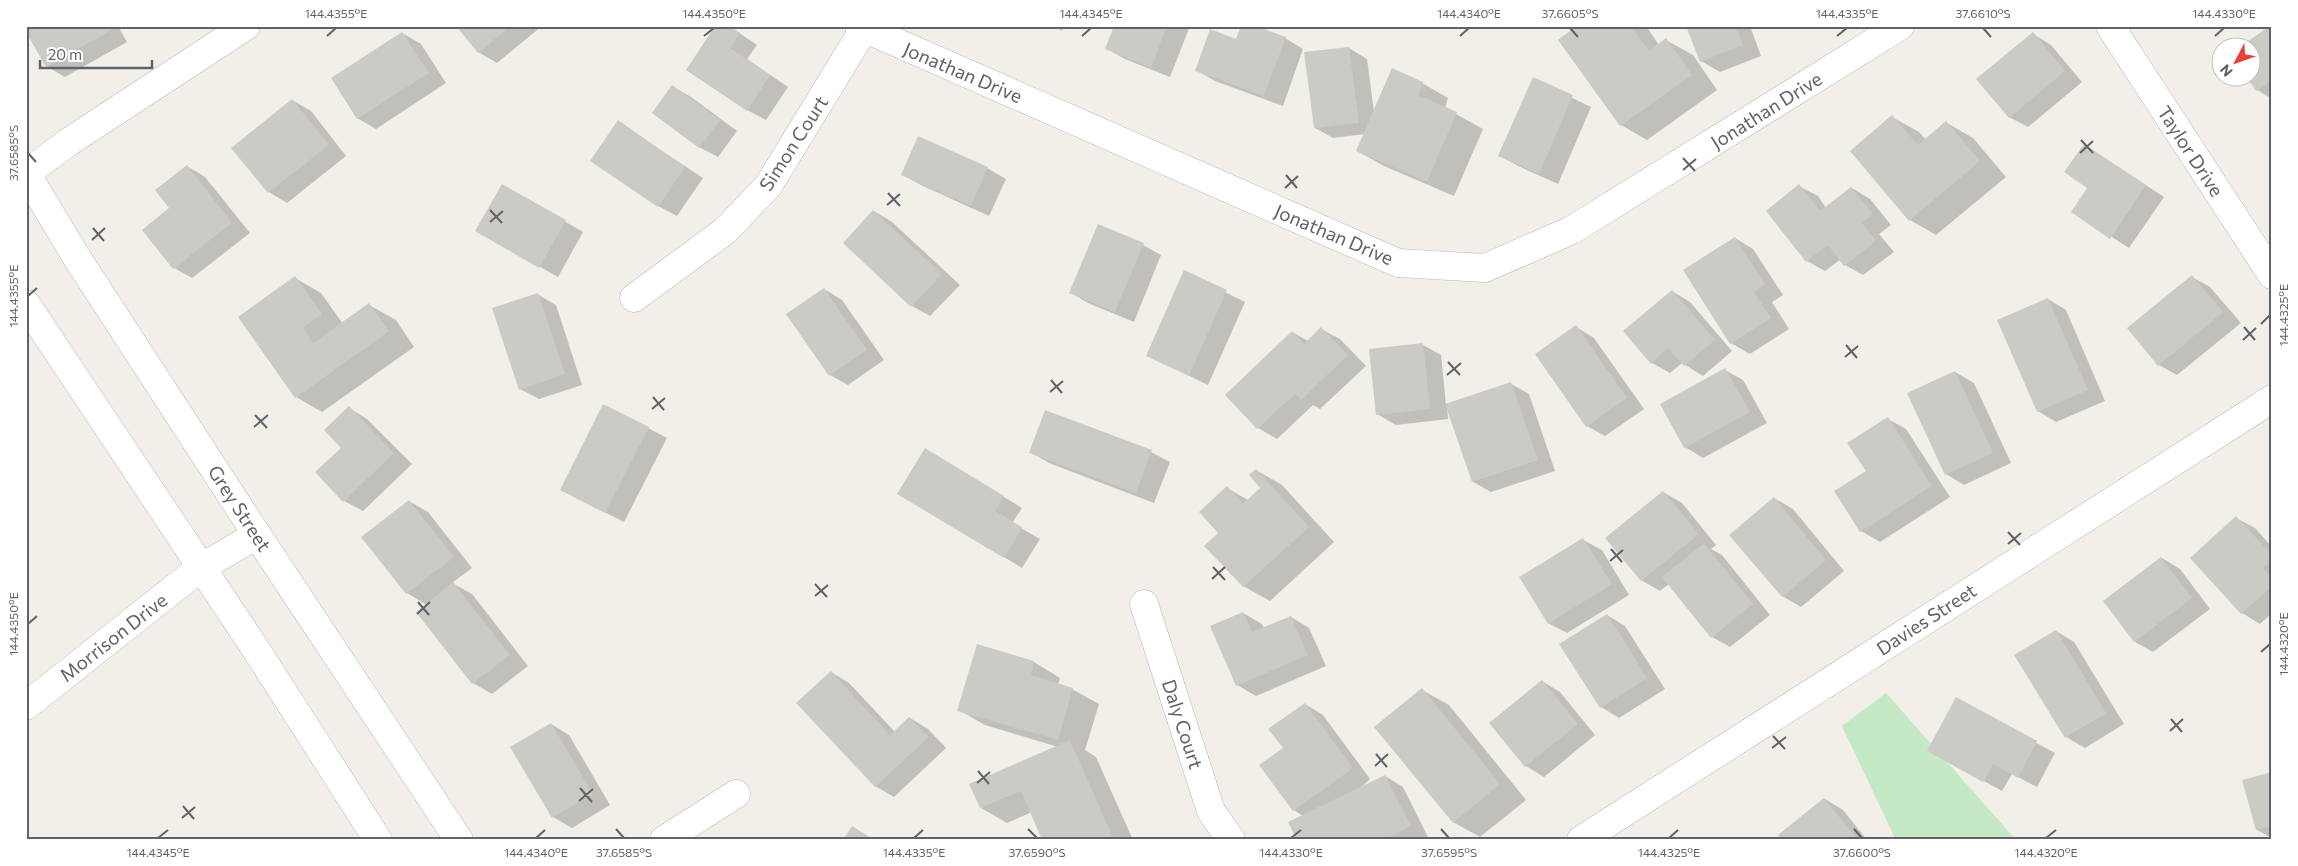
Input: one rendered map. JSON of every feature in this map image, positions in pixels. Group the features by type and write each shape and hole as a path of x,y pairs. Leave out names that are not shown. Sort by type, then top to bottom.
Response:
{"street":[{"path":"26,173 67,143 246,26"},
{"name":"Jonathan Drive","path":"862,28 1398,262 1485,268 1572,230 1900,26"},
{"name":"Taylor Drive","path":"2110,26 2272,275"},
{"name":"Simon Court","path":"634,298 725,231 768,186 862,28"},
{"name":"Grey Street","path":"26,173 77,258 257,535 459,840"},
{"path":"26,304 200,568 258,651 378,840"},
{"name":"Davies Street","path":"1581,840 2272,399"},
{"name":"Morrison Drive","path":"26,706 200,568 257,535"},
{"name":"Daly Court","path":"1144,604 1212,811 1230,840"},
{"path":"664,840 736,794"}],"green space":[{"path":"1886,693 2016,840 1896,840 1842,726"}],"building":[{"path":"26,26 107,26 110,31 46,67 26,32"},
{"path":"456,26 511,26 478,53"},
{"path":"715,26 729,26 740,33 730,48 770,75 747,111 686,70"},
{"path":"1114,26 1167,26 1151,68 1105,49"},
{"path":"1241,26 1256,26 1286,37 1264,96 1195,71 1210,29 1236,39"},
{"path":"1577,26 1631,26 1649,51 1666,38 1692,75 1620,126 1558,40"},
{"path":"1686,26 1736,26 1743,45 1700,62"},
{"path":"2272,26 2272,81 2256,91 2254,88 2260,88 2260,38 2253,38"},
{"path":"402,32 429,73 357,119 331,78"},
{"path":"2033,32 2065,71 2009,118 1976,79"},
{"path":"1349,47 1359,123 1314,128 1304,52"},
{"path":"1392,68 1423,82 1418,95 1457,112 1427,182 1356,151"},
{"path":"1533,77 1573,95 1539,174 1498,156"},
{"path":"672,85 720,120 699,148 652,113"},
{"path":"292,99 329,145 268,193 231,148"},
{"path":"1892,115 1918,145 1946,121 1980,161 1909,221 1850,151"},
{"path":"618,120 685,167 658,207 590,161"},
{"path":"918,136 988,167 971,206 901,175"},
{"path":"2084,144 2146,185 2110,239 2071,212 2087,188 2064,172"},
{"path":"187,165 232,223 173,269 142,230 169,208 155,190"},
{"path":"502,184 566,220 539,268 475,231"},
{"path":"1799,184 1820,211 1851,187 1873,214 1862,223 1876,241 1844,266 1828,245 1806,262 1766,211"},
{"path":"873,210 942,274 911,307 843,243"},
{"path":"1098,224 1144,243 1115,312 1069,293"},
{"path":"1735,237 1765,284 1754,292 1771,318 1730,344 1683,270"},
{"path":"1184,270 1227,290 1189,376 1146,356"},
{"path":"2192,275 2223,312 2158,366 2127,328"},
{"path":"295,276 322,314 303,328 313,343 369,303 389,331 295,398 238,317"},
{"path":"824,288 867,350 829,376 786,314"},
{"path":"1672,290 1715,340 1684,366 1668,348 1651,364 1623,331"},
{"path":"538,293 565,374 519,390 492,308"},
{"path":"2048,298 2088,390 2037,412 1997,320"},
{"path":"1576,325 1627,398 1586,427 1535,354"},
{"path":"1321,327 1348,355 1301,400 1295,394 1257,429 1225,395 1292,331 1304,344"},
{"path":"1423,343 1430,409 1376,415 1369,349"},
{"path":"1725,368 1750,412 1684,448 1660,404"},
{"path":"1955,371 1993,453 1945,475 1907,393"},
{"path":"1511,382 1538,460 1472,482 1445,404"},
{"path":"603,404 649,427 605,513 560,490"},
{"path":"349,406 394,453 343,502 315,472 341,448 324,430"},
{"path":"1045,410 1152,450 1136,493 1029,453"},
{"path":"1888,417 1932,486 1860,532 1834,491 1866,471 1847,443"},
{"path":"925,448 1004,496 995,511 1022,527 1004,558 897,494"},
{"path":"1256,469 1309,527 1243,587 1204,546 1218,533 1199,512 1227,486 1243,504 1260,488 1249,475"},
{"path":"1663,491 1699,534 1641,581 1605,538"},
{"path":"1774,497 1826,560 1782,597 1729,535"},
{"path":"409,500 454,557 406,594 361,537"},
{"path":"2236,516 2272,555 2272,561 2263,568 2272,577 2272,586 2241,614 2190,558"},
{"path":"1583,538 1612,584 1548,624 1519,577"},
{"path":"1704,543 1753,604 1711,638 1662,577"},
{"path":"2161,557 2192,598 2134,642 2103,601"},
{"path":"453,582 510,655 472,684 416,612"},
{"path":"1243,612 1252,632 1291,616 1308,655 1236,686 1210,626"},
{"path":"1607,614 1647,678 1600,708 1559,644"},
{"path":"2056,630 2106,713 2065,738 2014,655"},
{"path":"977,644 1034,661 1031,675 1073,688 1058,740 957,711"},
{"path":"831,671 890,735 909,717 929,737 875,787 796,703"},
{"path":"1542,680 1578,724 1525,767 1489,723"},
{"path":"1422,688 1500,784 1453,823 1374,727"},
{"path":"1956,697 2037,741 2018,778 1993,764 1983,782 1927,751"},
{"path":"1305,703 1353,768 1293,811 1259,765 1283,748 1268,729"},
{"path":"551,723 593,794 552,818 510,747"},
{"path":"1070,740 1114,840 1042,840 1021,791 980,808 969,784"},
{"path":"2272,772 2272,826 2256,830 2242,780"},
{"path":"1385,775 1411,826 1384,840 1297,840 1288,822"},
{"path":"1824,798 1858,840 1782,840 1778,835"},
{"path":"852,826 874,840 843,840"}]}
